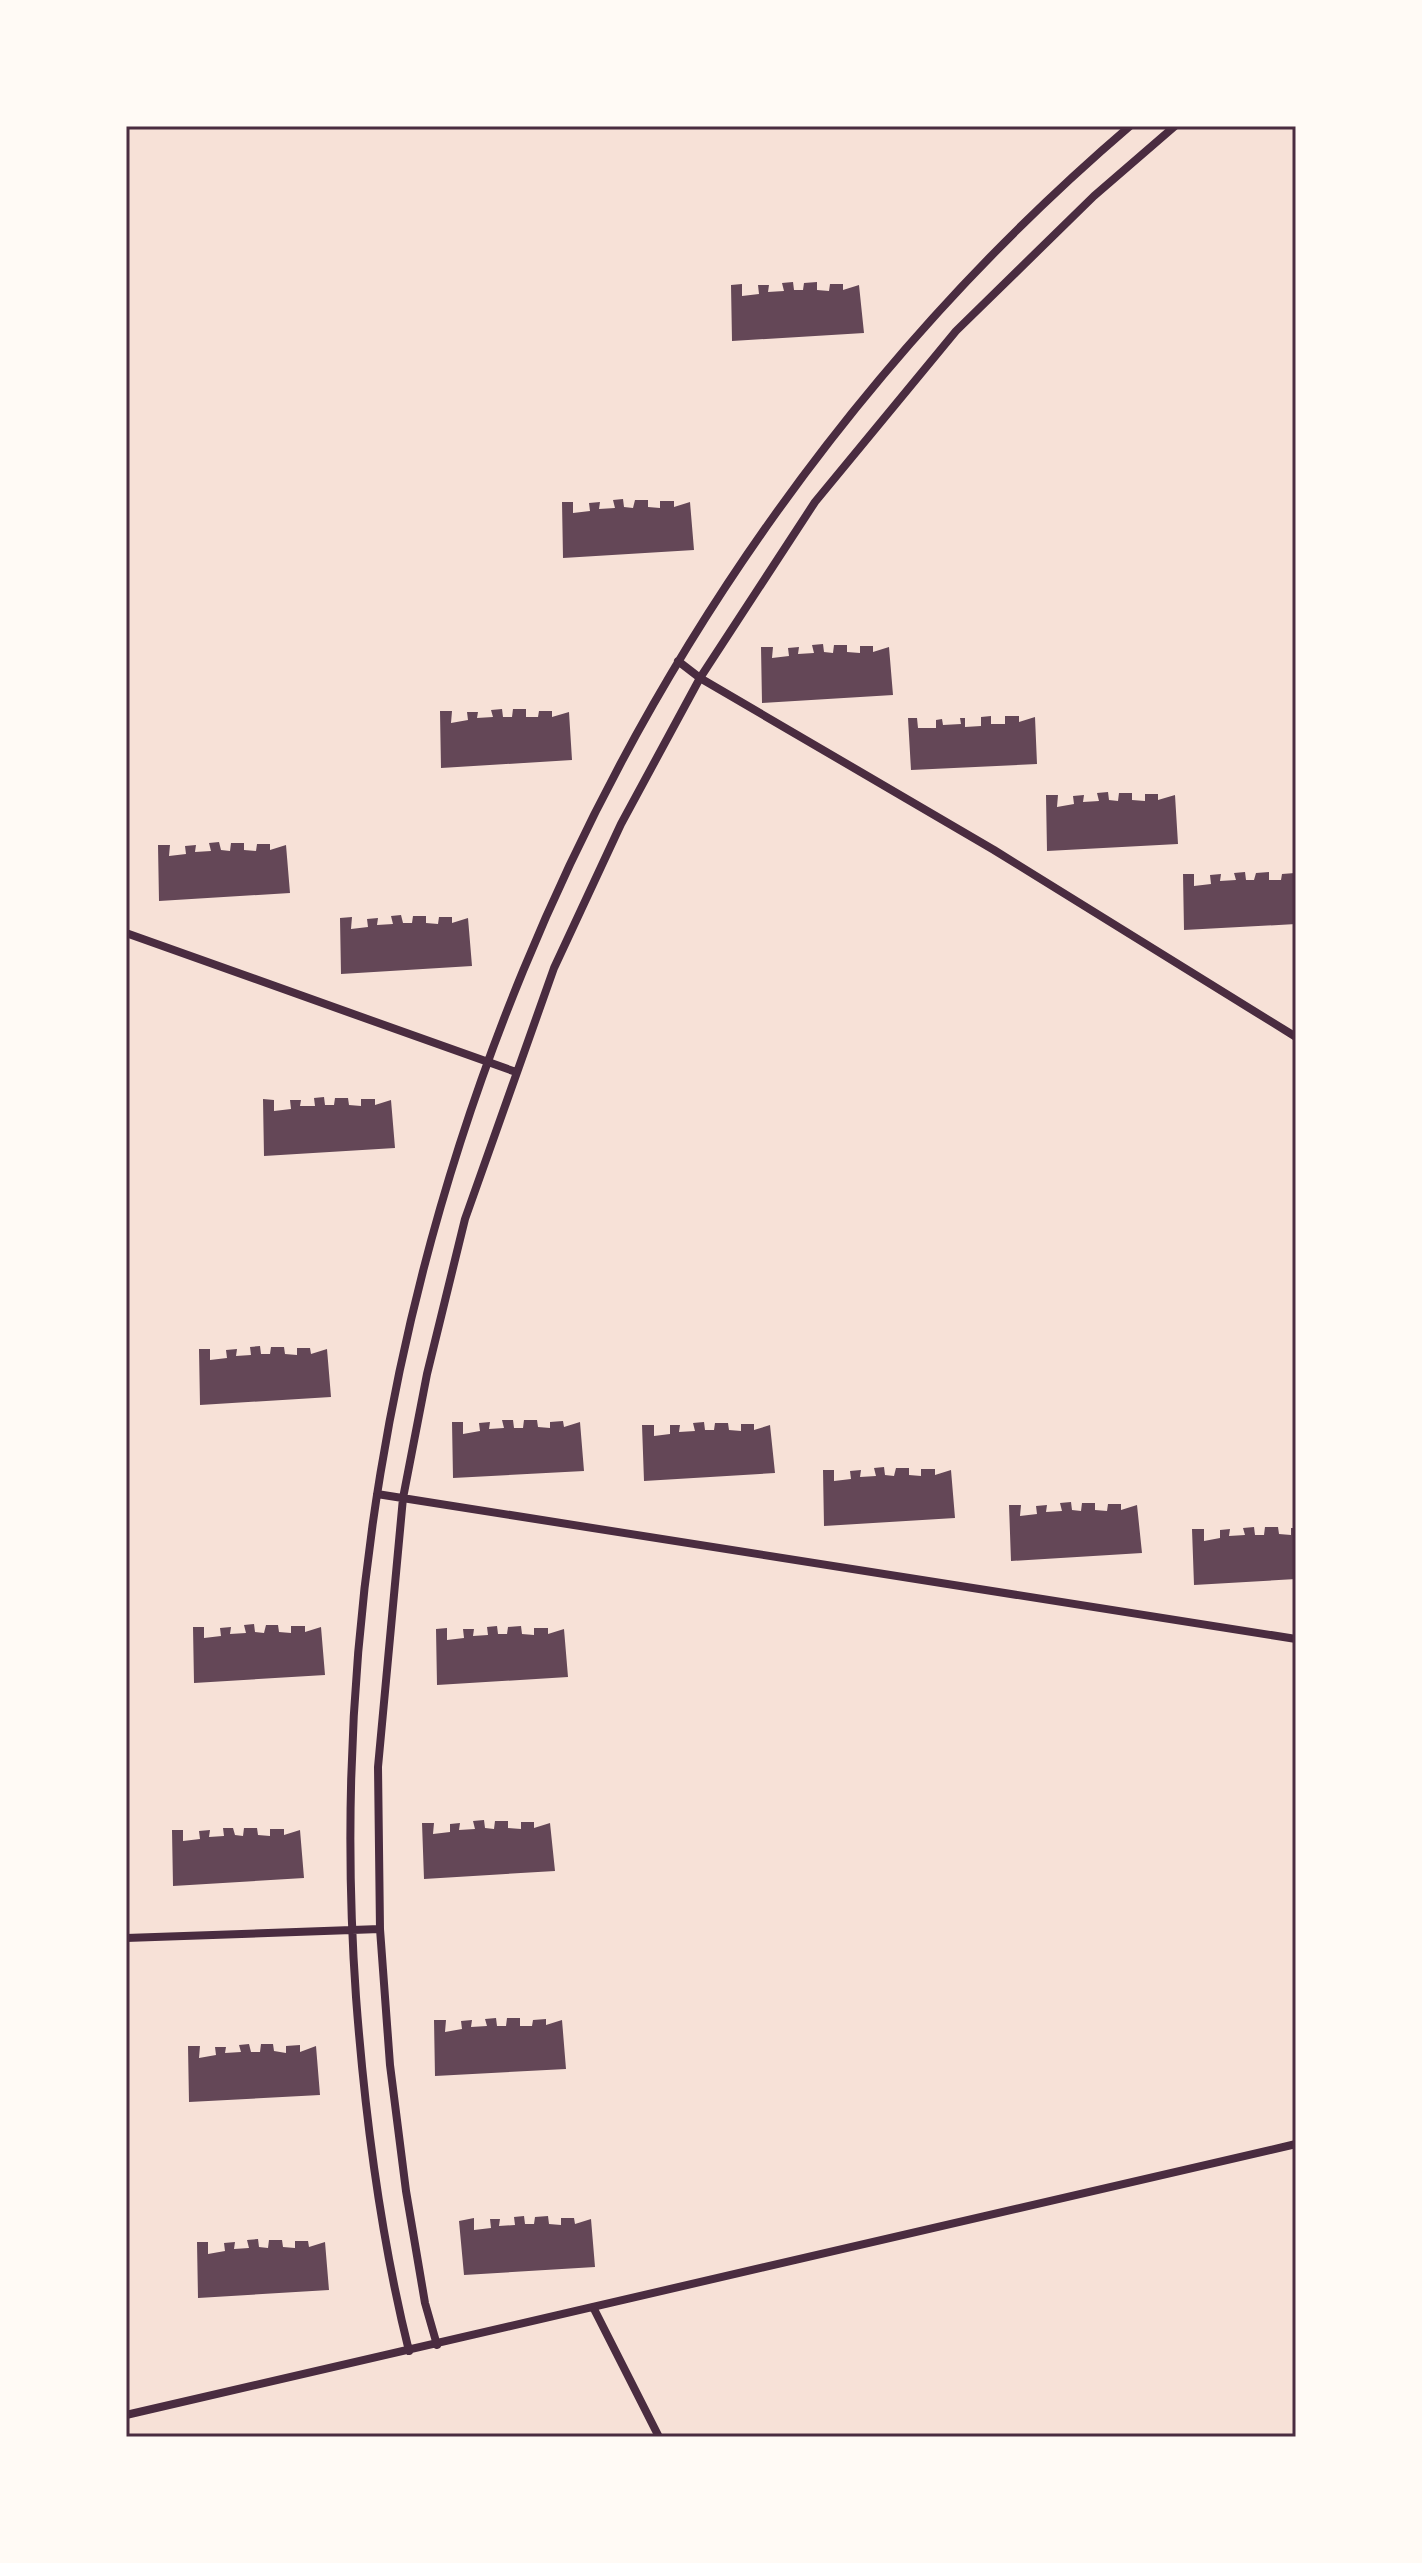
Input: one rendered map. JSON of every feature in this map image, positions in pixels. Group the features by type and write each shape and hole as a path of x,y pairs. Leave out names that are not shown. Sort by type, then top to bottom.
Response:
{"street":[{"path":"409,2351 377,2197 361,2068 351,1930 350,1764 361,1621 377,1494 399,1366 430,1239 486,1063 525,965 595,809 678,661 795,484 891,367 975,273 1077,172 1130,126"},
{"path":"437,2345 425,2303 406,2191 390,2065 380,1929 378,1767 403,1498 427,1374 465,1219 560,954 621,824 700,678 815,502 956,331 1094,196 1175,126"},
{"path":"678,661 700,678 994,850 1296,1037"},
{"path":"126,933 516,1072"},
{"path":"377,1494 1296,1639"},
{"path":"126,1938 380,1929"},
{"path":"126,2415 1296,2144"},
{"path":"593,2307 659,2437"}],"building":[{"path":"793,282 794,290 803,290 804,283 817,282 817,290 829,291 830,284 843,284 843,290 859,285 864,333 732,341 731,285 742,284 742,296 759,294 758,285 769,285 768,292 784,291 782,283"},
{"path":"623,499 624,507 633,508 635,500 648,500 648,507 660,508 660,501 674,501 674,507 690,502 694,550 563,558 562,502 573,502 573,513 590,511 589,503 600,502 599,509 615,508 613,500"},
{"path":"823,644 824,652 833,653 834,645 847,645 847,652 860,653 860,646 873,646 873,652 889,647 893,695 762,703 761,647 773,647 772,658 789,656 788,648 799,647 798,654 814,653 812,645"},
{"path":"502,709 503,717 512,717 513,709 526,709 526,717 538,717 539,711 552,711 552,717 569,712 572,760 441,768 440,711 452,711 451,723 468,720 467,712 478,712 477,718 493,717 491,710"},
{"path":"991,716 991,724 1005,724 1005,716 1019,716 1019,722 1035,717 1037,764 911,770 908,718 917,718 918,728 936,728 936,720 942,719 943,725 961,724 960,718 965,718 965,727 981,726 981,717"},
{"path":"1108,792 1109,800 1118,801 1119,793 1132,793 1132,800 1145,801 1145,794 1158,794 1158,800 1175,795 1178,844 1047,851 1046,795 1058,795 1057,807 1074,804 1073,796 1084,795 1083,802 1099,801 1097,793"},
{"path":"219,842 221,850 230,851 231,843 244,843 244,850 256,851 257,844 270,844 270,850 286,845 290,893 159,901 158,845 170,845 169,856 186,854 185,846 196,845 195,852 211,851 209,843"},
{"path":"1245,872 1246,880 1254,880 1256,873 1269,872 1269,880 1281,880 1282,874 1295,873 1296,924 1184,930 1183,874 1194,874 1194,886 1211,884 1210,875 1221,874 1220,881 1236,880 1234,873"},
{"path":"401,915 403,923 412,923 413,916 426,916 426,923 438,924 439,917 452,917 452,923 468,918 472,966 341,974 340,918 352,917 351,929 368,927 367,919 378,918 377,925 393,924 391,916"},
{"path":"324,1097 325,1105 334,1105 335,1098 348,1098 349,1105 361,1106 361,1099 375,1099 375,1105 391,1100 395,1148 264,1156 263,1099 274,1100 274,1111 291,1109 290,1100 301,1100 300,1106 315,1106 314,1098"},
{"path":"260,1346 261,1354 270,1354 271,1347 284,1347 285,1354 297,1355 297,1348 310,1348 311,1354 327,1349 331,1397 200,1405 199,1349 210,1349 210,1360 227,1358 226,1350 237,1349 236,1356 251,1355 250,1347"},
{"path":"502,1420 513,1420 514,1428 523,1428 524,1420 537,1420 538,1427 550,1428 550,1422 563,1421 564,1427 580,1422 584,1471 453,1478 452,1422 463,1422 463,1434 480,1431 479,1423 490,1422 489,1429 504,1428"},
{"path":"704,1422 705,1430 714,1430 715,1423 728,1423 729,1430 741,1431 741,1424 754,1424 754,1430 770,1425 775,1473 644,1481 642,1425 654,1425 654,1436 670,1434 670,1425 680,1425 679,1432 695,1431 693,1423"},
{"path":"884,1467 885,1475 894,1476 896,1468 909,1468 909,1475 921,1476 921,1469 935,1469 935,1475 951,1470 955,1518 824,1526 823,1470 834,1470 834,1481 851,1479 850,1471 861,1470 860,1477 876,1476 874,1468"},
{"path":"1071,1502 1072,1510 1081,1511 1082,1503 1095,1503 1095,1510 1107,1511 1108,1504 1121,1504 1121,1510 1137,1505 1142,1553 1011,1561 1009,1505 1021,1505 1020,1516 1037,1514 1036,1506 1047,1505 1046,1512 1062,1511 1060,1503"},
{"path":"1254,1527 1255,1535 1264,1535 1265,1527 1278,1527 1279,1534 1291,1535 1291,1528 1296,1528 1296,1579 1194,1585 1192,1529 1204,1529 1204,1541 1220,1538 1220,1530 1230,1529 1229,1536 1245,1535 1243,1528"},
{"path":"254,1624 255,1632 264,1633 266,1625 278,1625 279,1632 291,1633 291,1626 305,1626 305,1632 321,1627 325,1675 194,1683 193,1627 204,1627 204,1638 221,1636 220,1628 231,1627 230,1634 246,1633 244,1625"},
{"path":"497,1626 498,1634 507,1634 508,1627 521,1626 522,1634 534,1635 534,1628 548,1628 548,1634 564,1629 568,1677 437,1685 436,1629 447,1628 447,1640 464,1638 463,1629 474,1629 473,1636 488,1635 487,1627"},
{"path":"484,1820 485,1828 494,1829 495,1821 508,1821 508,1828 521,1829 521,1822 534,1822 534,1828 550,1823 555,1871 424,1879 422,1823 434,1823 433,1834 450,1832 450,1824 460,1823 459,1830 475,1829 473,1821"},
{"path":"223,1828 233,1828 235,1835 243,1836 244,1828 257,1828 258,1835 270,1836 270,1829 284,1829 284,1835 300,1830 304,1878 173,1886 172,1830 183,1830 183,1841 200,1839 199,1831 210,1830 209,1837 224,1836"},
{"path":"496,2018 497,2026 506,2026 507,2018 520,2018 520,2026 532,2026 533,2020 546,2019 546,2025 562,2020 566,2069 435,2076 434,2020 446,2020 445,2032 462,2029 461,2021 472,2020 471,2027 487,2026 485,2019"},
{"path":"249,2044 251,2052 260,2052 261,2044 273,2044 274,2051 286,2053 286,2046 300,2045 300,2052 316,2046 320,2095 189,2102 188,2046 200,2046 199,2058 216,2055 215,2047 226,2047 225,2053 241,2052 239,2045"},
{"path":"524,2216 525,2224 534,2224 535,2217 548,2216 549,2224 561,2225 561,2218 574,2218 575,2224 591,2219 595,2267 464,2275 459,2221 474,2218 474,2230 491,2228 490,2219 500,2219 499,2226 515,2225 514,2217"},
{"path":"258,2239 259,2247 268,2248 269,2240 282,2240 283,2247 295,2248 295,2241 308,2241 309,2247 325,2242 329,2290 198,2298 197,2242 208,2242 208,2254 225,2251 224,2243 235,2242 234,2249 249,2248 247,2240"}]}
